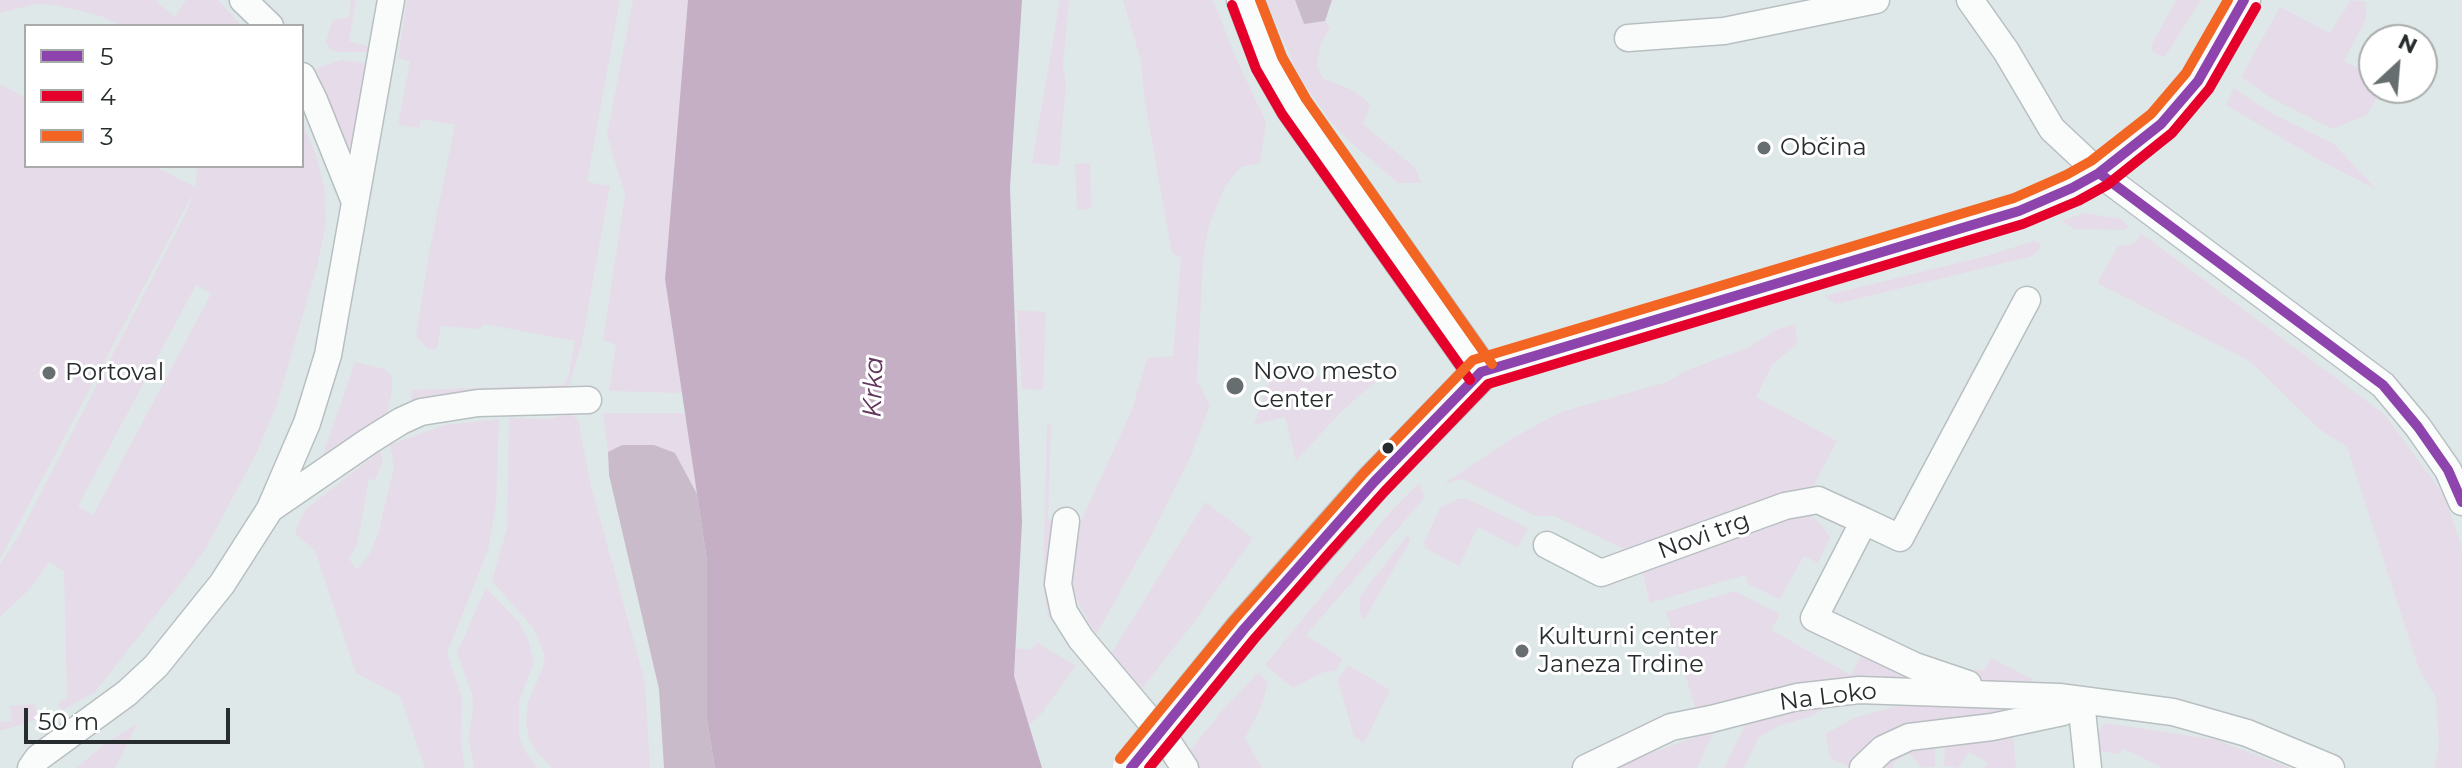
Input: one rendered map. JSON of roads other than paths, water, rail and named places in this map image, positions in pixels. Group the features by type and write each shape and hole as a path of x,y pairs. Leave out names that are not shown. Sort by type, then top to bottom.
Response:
{"main road":[{"path":"1131,768 1244,629 1374,482 1481,372 1294,107 1269,63 1245,0"}],"street":[{"path":"243,0 268,24"},
{"path":"31,768 38,758 127,693 156,666 222,584 270,509 307,423 328,355 391,0"},
{"path":"1628,38 1724,31 1876,0"},
{"path":"1970,0 2006,51 2052,129 2099,173 2383,385 2448,470 2462,502"},
{"path":"1481,372 2019,211 2072,188 2099,173 2161,124 2198,81 2244,0"},
{"path":"304,80 355,202"},
{"name":"Novi trg","path":"1547,545 1601,573 1785,506 1818,500 1900,538 2027,300"},
{"path":"270,509 369,441 421,412 478,403 588,400"},
{"path":"1066,521 1058,584 1064,612 1081,639 1167,741 1185,768"},
{"path":"1864,521 1814,618 1915,666 2002,696"},
{"name":"Na Loko","path":"1586,768 1671,727 1797,697 1859,690 1948,691 2081,701"},
{"path":"2081,701 2088,768"},
{"path":"1863,768 1883,749 1909,737 1992,727 2063,712 2081,701 2173,712 2247,733 2331,768"}],"water":[{"name":"Krka","path":"688,0 1022,0 1010,187 1022,522 1014,676 1042,768 715,768 707,720 707,561 665,279"}],"place":[{"name":"Občina","path":"1764,148"},
{"name":"Portoval","path":"49,373"},
{"name":"Novo mesto Center","path":"1235,386"},
{"name":"Kulturni center Janeza Trdine","path":"1522,651"}]}
